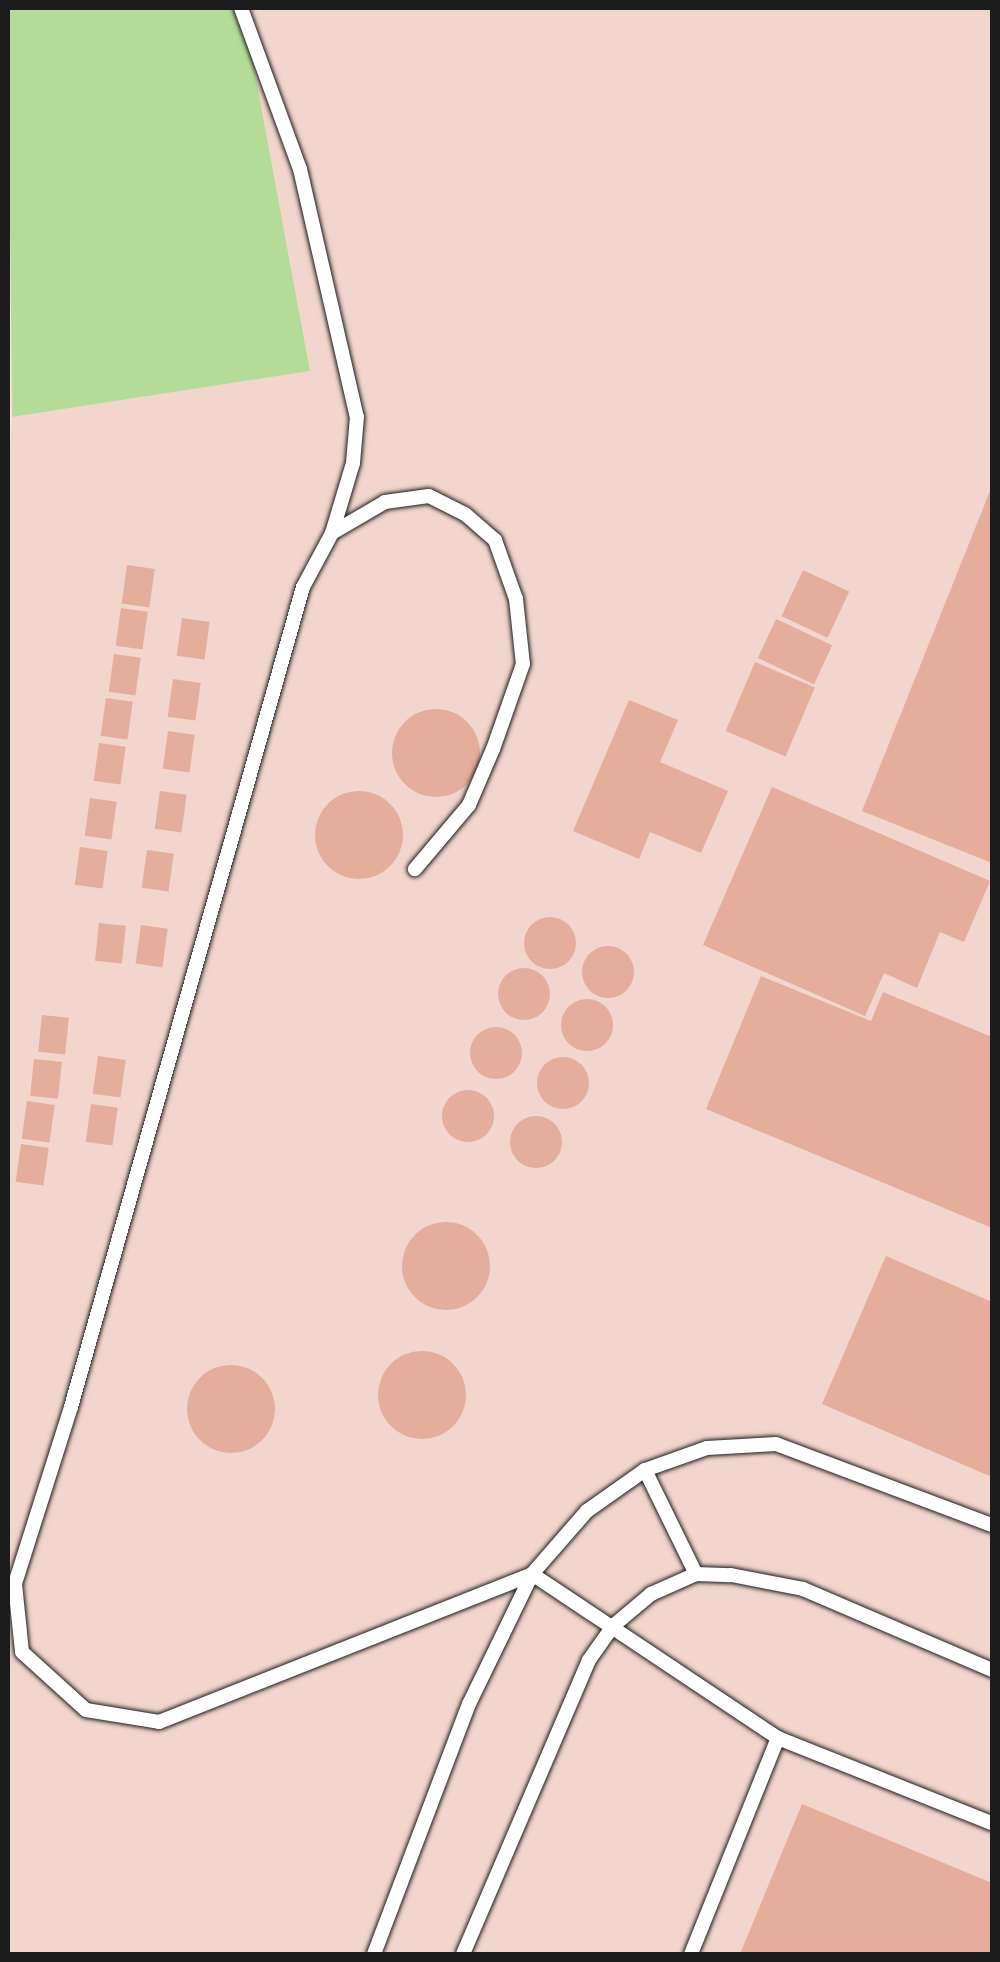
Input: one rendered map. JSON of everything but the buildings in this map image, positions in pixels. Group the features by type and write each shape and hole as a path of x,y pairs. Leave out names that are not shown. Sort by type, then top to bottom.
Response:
{"lane":[{"path":"241,8 300,169 357,417 352,463 332,532 298,606 71,1407 15,1584 22,1652 86,1710 158,1722 532,1574"},
{"path":"332,532 385,502 430,496 465,514 495,540 516,599 523,664 493,749 469,804 415,869"},
{"path":"374,1954 469,1704 532,1574 587,1511 645,1470 707,1448 776,1444 992,1525"},
{"path":"645,1470 696,1574"},
{"path":"532,1574 778,1738 992,1823"},
{"path":"464,1954 588,1660 613,1626 651,1594 696,1574 731,1575 803,1589 992,1670"},
{"path":"691,1954 778,1738"}],"shaded area":[{"path":"243,8 992,8 992,1954 8,1954 8,483 12,417 310,371"}],"green space":[{"path":"8,8 243,8 310,371 12,417"}]}
